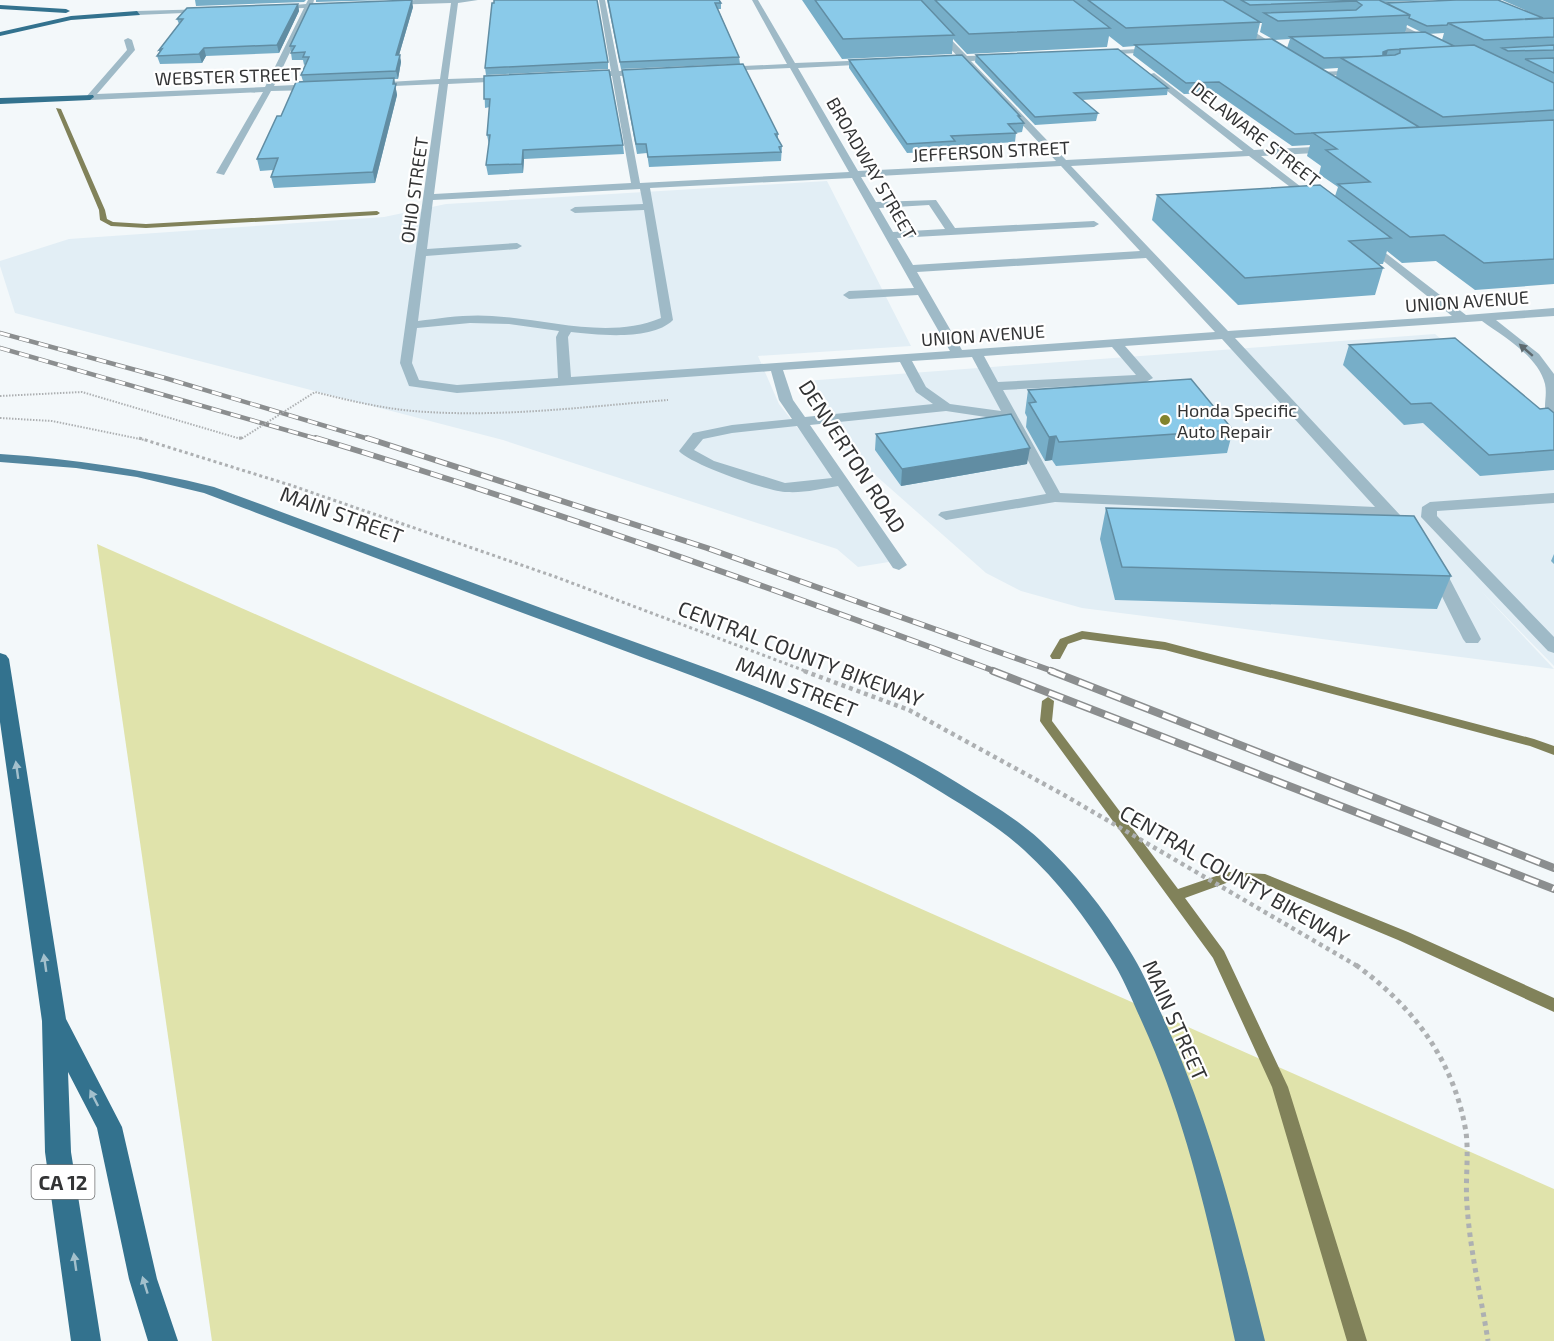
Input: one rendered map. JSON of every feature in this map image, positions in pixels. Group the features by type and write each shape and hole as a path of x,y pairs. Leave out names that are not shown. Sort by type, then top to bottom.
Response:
{"highway":[{"path":"0,7 137,12"},
{"path":"0,34 71,18 137,12"},
{"path":"0,101 90,97"},
{"name":"CA 12","path":"0,659 54,1021 58,1152 86,1341"},
{"path":"54,1021 109,1127 143,1279 163,1341"}],"main road":[{"name":"MAIN STREET","path":"0,458 76,464 137,473 209,490 692,669 820,720 891,752 950,786 998,818 1039,852 1079,897 1119,952 1165,1044 1197,1135 1250,1341"}],"street":[{"name":"OHIO STREET","path":"414,383 406,363 455,0"},
{"path":"378,4 475,0"},
{"path":"412,325 489,319 599,331 650,328 667,320 649,207 641,186 602,0"},
{"name":"BROADWAY STREET","path":"755,0 958,354"},
{"path":"909,0 966,58 1062,164 1149,254 1423,550 1434,563 1472,639"},
{"path":"1198,0 1291,57"},
{"path":"1347,0 1424,39"},
{"path":"221,173 268,90 310,3"},
{"path":"263,8 310,3 343,5"},
{"path":"1361,7 1382,6"},
{"path":"137,12 217,10"},
{"path":"1244,28 1256,28"},
{"name":"DELAWARE STREET","path":"1104,39 1324,210"},
{"path":"1405,39 1437,42"},
{"path":"90,97 131,50 128,40"},
{"path":"1259,45 1282,44"},
{"path":"1084,53 1166,50"},
{"path":"932,60 1013,56"},
{"path":"710,70 887,62"},
{"path":"582,75 651,72"},
{"path":"1338,86 1316,72 1365,72"},
{"path":"361,86 523,78"},
{"name":"WEBSTER STREET","path":"90,97 326,87"},
{"name":"JEFFERSON STREET","path":"430,197 1344,149"},
{"path":"873,205 932,202 952,232"},
{"path":"575,210 649,207"},
{"path":"890,235 1094,224"},
{"path":"1360,238 1464,319"},
{"path":"422,253 517,246"},
{"path":"909,269 1149,254"},
{"path":"849,295 922,291"},
{"name":"UNION AVENUE","path":"414,383 457,388 1554,312"},
{"path":"1485,317 1530,352 1546,371 1553,388 1548,403 1554,418"},
{"path":"565,381 562,337 567,327"},
{"path":"995,386 1146,378 1116,344"},
{"path":"976,353 1055,496"},
{"path":"904,358 921,389 946,407"},
{"name":"DENVERTON ROAD","path":"776,367 786,400 899,565"},
{"path":"842,481 809,487 784,488 709,464 686,451 698,436 946,407 1012,417"},
{"path":"946,515 1055,496 1389,512"},
{"path":"1554,498 1430,507 1429,517 1554,647"}],"path":[{"path":"0,396 82,392 241,439 315,392 378,407 452,413 492,413 668,400"},
{"name":"CENTRAL COUNTY BIKEWAY","path":"0,418 52,421 105,430 161,444 290,485 556,577 909,710 1064,795 1346,958 1384,985 1415,1017 1442,1057 1455,1086 1466,1134 1467,1206 1488,1341"}],"shaded area":[{"path":"827,181 911,346 758,356 779,404 901,560 858,567 837,549 503,440 15,313 0,266 0,261 69,239 384,217 446,204"},
{"path":"1435,334 1554,431 1554,666 1480,590 1554,669 1082,608 1021,591 986,573 839,443 805,381"}],"green space":[{"path":"97,544 1554,1189 1554,1341 212,1341"}],"building":[{"path":"412,0 396,55 400,55 396,71 301,75 309,57 303,57 305,52 291,53 295,46 290,46 310,4"},
{"path":"494,0 597,0 608,62 485,68"},
{"path":"608,0 719,0 721,3 715,3 739,57 620,62"},
{"path":"815,0 921,0 954,35 843,39"},
{"path":"935,0 1073,0 1110,28 969,34"},
{"path":"1088,0 1223,0 1260,22 1126,28"},
{"path":"1241,0 1379,0 1410,15 1278,21 1264,13 1356,10 1362,5 1356,1 1250,5"},
{"path":"1498,0 1543,18 1427,26 1409,18 1410,15 1386,3"},
{"path":"298,4 277,45 204,48 199,54 157,56 162,49 159,50 183,19 177,19 187,8"},
{"path":"1554,18 1554,37 1484,40 1448,23"},
{"path":"1425,32 1454,46 1388,50 1383,52 1383,56 1324,58 1290,37"},
{"path":"1272,39 1419,127 1295,134 1219,82 1186,83 1135,45"},
{"path":"1474,45 1554,83 1554,110 1443,117 1341,58 1395,55 1400,53 1400,49"},
{"path":"1554,45 1554,50 1508,51 1502,48"},
{"path":"1118,49 1168,88 1074,93 1098,113 1035,117 976,55"},
{"path":"962,55 1020,116 1018,116 1024,123 1008,124 1016,133 951,136 955,141 907,144 849,60"},
{"path":"1554,58 1554,73 1525,59"},
{"path":"743,64 778,134 775,134 782,146 779,147 781,152 648,157 646,144 636,144 622,70"},
{"path":"609,70 623,145 523,150 522,164 486,165 490,135 487,135 490,99 484,99 484,76"},
{"path":"394,78 393,84 396,84 373,172 271,177 278,158 257,159 277,116 281,116 296,82"},
{"path":"1554,120 1554,259 1484,263 1444,235 1410,237 1338,184 1370,182 1326,150 1337,149 1313,133"},
{"path":"1320,185 1391,238 1349,241 1383,268 1245,278 1157,195"},
{"path":"1455,338 1540,409 1548,408 1554,413 1554,450 1489,455 1431,403 1411,404 1349,345"},
{"path":"1191,379 1233,430 1059,442 1056,436 1049,437 1029,403 1036,402 1028,390"},
{"path":"1011,414 1030,448 902,469 876,434"},
{"path":"1106,508 1414,516 1451,576 1122,567"}],"waterway":[{"path":"58,109 102,210 104,220 111,224 146,226 377,213"},
{"path":"1056,656 1064,642 1082,635 1165,646 1534,743 1554,751"},
{"path":"1048,701 1046,721 1175,896"},
{"path":"1175,896 1228,877 1265,879 1403,936 1554,1005"},
{"path":"1175,896 1219,955 1280,1087 1357,1341"}],"railway":[{"path":"0,333 165,378 372,440"},
{"path":"0,348 321,440"},
{"path":"316,438 402,464 658,549 997,672"},
{"path":"367,438 707,548 1055,672"},
{"path":"993,671 1554,889"},
{"path":"1051,671 1554,868"}],"place":[{"name":"Honda Specific Auto Repair","path":"1165,420"}]}
